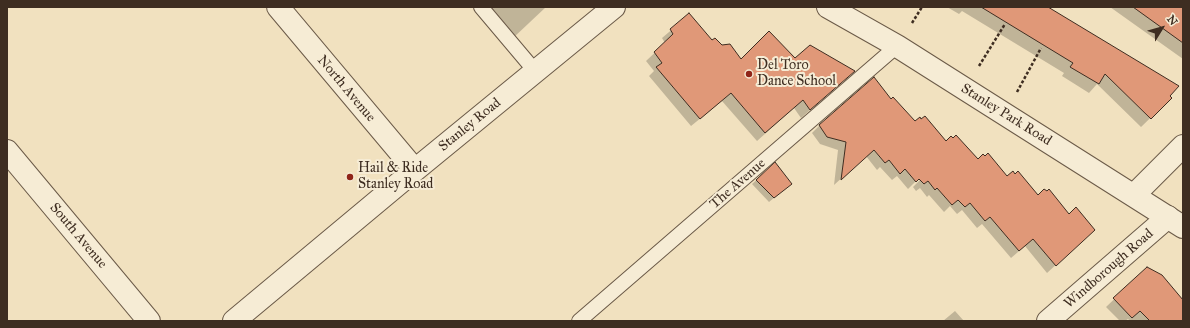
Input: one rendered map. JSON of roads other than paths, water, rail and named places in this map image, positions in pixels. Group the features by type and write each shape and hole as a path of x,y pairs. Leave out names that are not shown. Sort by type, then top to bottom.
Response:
{"street":[{"name":"North Avenue","path":"278,7 415,170"},
{"name":"Stanley Road","path":"234,321 614,7"},
{"name":"Stanley Park Road","path":"828,7 897,46 964,90 1005,114 1176,222"},
{"path":"1134,195 1183,146"},
{"name":"South Avenue","path":"7,151 149,321"},
{"name":"Windborough Road","path":"1048,321 1176,222"}],"lane":[{"path":"481,7 535,71"},
{"name":"The Avenue","path":"579,321 897,46"}],"place":[{"name":"Del Toro Dance School","path":"749,74"},
{"name":"Hail & Ride Stanley Road","path":"350,177"}]}
